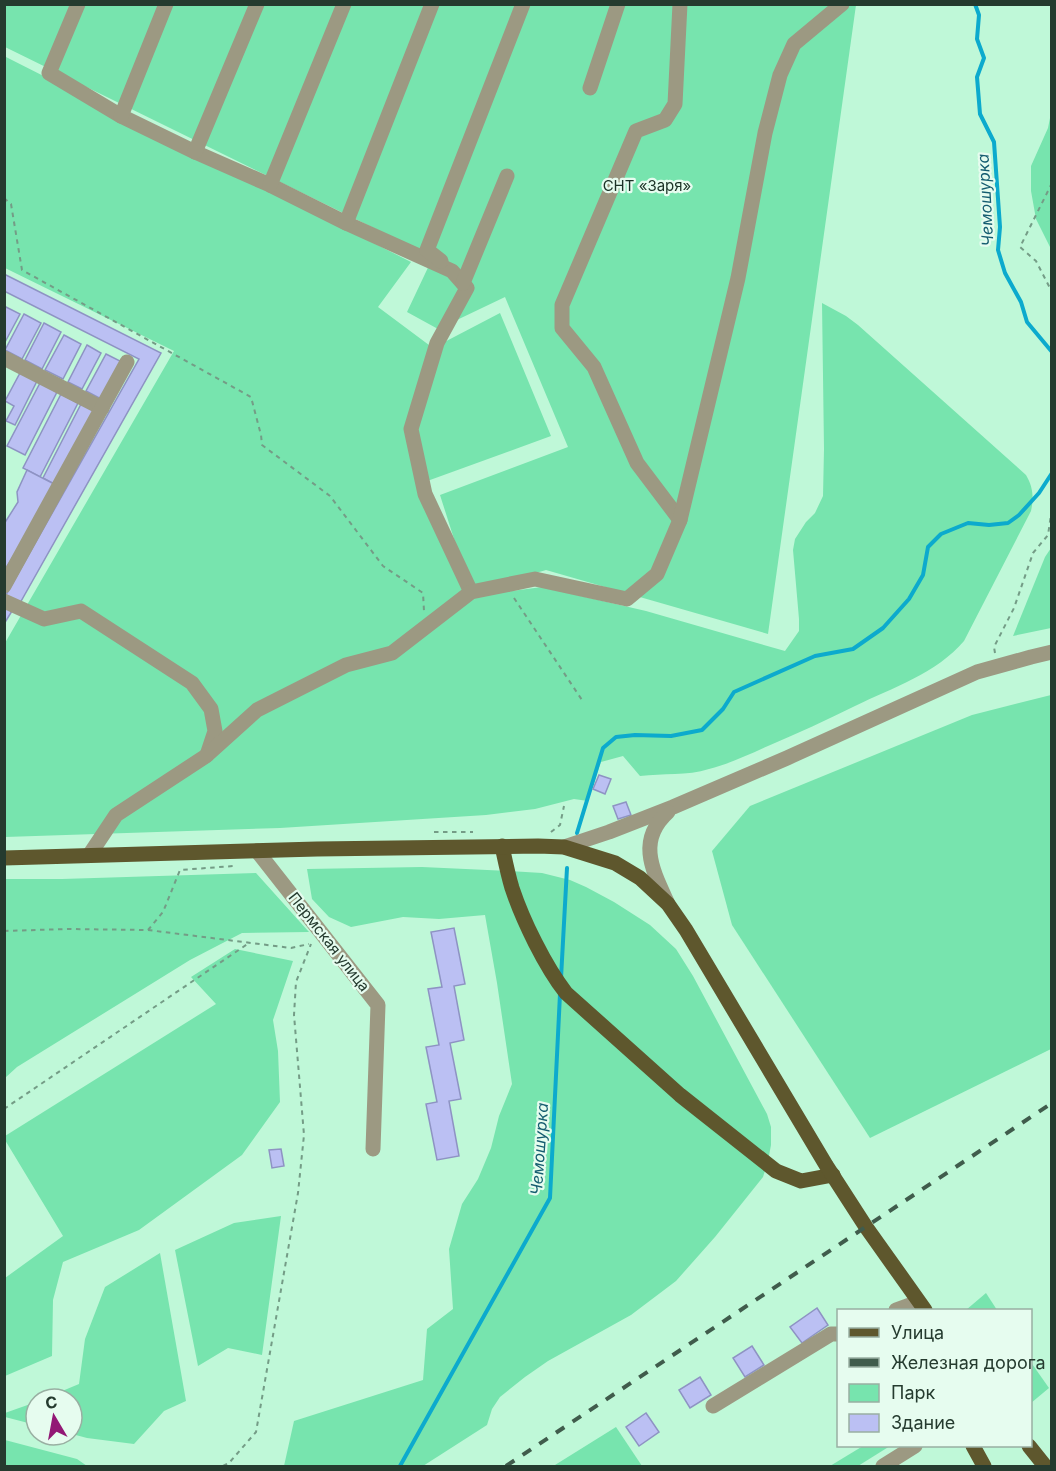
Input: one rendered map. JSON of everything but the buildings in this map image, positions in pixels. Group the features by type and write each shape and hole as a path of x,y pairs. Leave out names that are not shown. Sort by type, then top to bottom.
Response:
{"main road":[{"path":"502,846 512,888 527,924 554,977 566,993 680,1095 776,1171 801,1181 832,1176"},
{"path":"4,858 90,854 538,846 564,847 615,863 640,878 668,904 686,930 832,1176 920,1308"},
{"path":"974,1447 984,1467"},
{"path":"1030,1447 1045,1467"}],"street":[{"path":"78,4 49,73 121,116 452,271"},
{"path":"121,116 166,4"},
{"path":"195,152 257,4"},
{"path":"270,185 344,4"},
{"path":"346,223 432,4"},
{"path":"471,592 425,494 411,429 437,343 467,288 428,250 523,4"},
{"path":"590,88 618,4"},
{"path":"680,4 675,104 665,120 636,131 562,305 562,328 594,367 637,463 680,520"},
{"path":"90,854 116,815 206,756 257,710 346,665 392,654 471,592 535,579 627,599 657,574 680,520 738,278 765,132 780,75 794,44 842,4"},
{"path":"463,283 507,176"},
{"path":"4,358 102,408"},
{"path":"4,586 127,362"},
{"path":"4,601 44,619 81,611 192,683 211,709 215,731 206,756"},
{"path":"564,847 673,807 977,672 1052,652"},
{"path":"668,904 655,877 650,845 653,831 660,819 673,807"},
{"name":"Пермская улица","path":"257,851 315,938 378,1005 373,1149"},
{"path":"713,1406 831,1334 837,1334"},
{"path":"883,1467 913,1447"}],"path":[{"path":"1052,183 1020,247 1036,261 1052,292"},
{"path":"4,198 11,204 22,270 251,397 262,445 330,496 383,566 423,593 426,628"},
{"path":"999,666 994,647 1014,608 1033,553 1048,535 1052,508"},
{"path":"506,585 582,700"},
{"path":"549,834 560,825 564,806"},
{"path":"4,931 148,930 291,948 315,938"},
{"path":"223,1467 256,1432 298,1193 304,1135 294,1015 296,982 315,938"},
{"path":"4,1109 249,943"}],"green space":[{"name":"СНТ «Заря»","path":"4,5 856,5 768,634 546,570 471,592 440,495 568,447 505,297 438,329 407,312 433,257 5,47"},
{"path":"4,56 411,262 378,307 433,348 500,313 551,436 419,484 466,597 542,587 646,611 785,651 799,631 793,550 795,539 815,513 823,496 822,303 858,325 1026,475 1030,484 1033,497 1031,511 964,641 941,662 913,679 724,765 692,773 640,776 623,756 601,762 588,801 574,799 535,809 486,815 280,828 5,837 5,643 174,351 5,268"},
{"path":"1051,113 1052,249 1036,219 1031,191 1031,166 1048,128"},
{"path":"1051,548 1051,628 1013,636 1045,557"},
{"path":"1051,695 1051,1049 870,1138 732,925 712,851 750,806 972,715"},
{"path":"422,867 542,873 570,880 614,902 650,925 676,949 693,976 767,1114 771,1127 768,1161 763,1177 676,1281 631,1315 548,1361 525,1377 500,1397 492,1409 487,1425 423,1466 284,1466 294,1421 423,1380 427,1329 453,1309 449,1249 462,1204 478,1179 491,1148 499,1116 512,1084 485,915 439,919 403,917 351,927 329,917 312,899 307,869"},
{"path":"256,873 309,932 242,933 190,960 17,1067 5,1078 5,879"},
{"path":"235,949 293,961 273,1020 278,1051 280,1102 242,1155 139,1230 63,1262 53,1300 52,1356 5,1376 5,1278 63,1236 5,1140 5,1136 216,1004 191,977"},
{"path":"281,1216 262,1355 228,1348 198,1366 175,1250 234,1223"},
{"path":"160,1253 186,1401 164,1411 134,1444 84,1437 84,1387 72,1387 79,1384 85,1339 105,1287"},
{"path":"986,1293 996,1309 967,1309"},
{"path":"1032,1364 1049,1388 1032,1402"},
{"path":"24,1406 24,1422 5,1417 5,1413"},
{"path":"616,1427 642,1466 555,1465"},
{"path":"5,1440 24,1445 24,1447 77,1459 87,1466 5,1466"},
{"path":"861,1447 888,1447 858,1466 830,1466"}],"waterway":[{"name":"Чемошурка","path":"975,4 979,15 977,39 984,58 977,77 980,114 994,142 1000,227 998,250 1005,273 1021,302 1027,322 1052,352"},
{"name":"Чемошурка","path":"577,833 603,748 616,737 671,736 702,730 723,709 734,692 815,656 853,649 883,628 909,599 923,575 928,547 941,534 968,523 989,525 1008,523 1019,515 1039,493 1052,473"},
{"name":"Чемошурка","path":"561,978 567,868"},
{"name":"Чемошурка","path":"400,1466 550,1198 560,994"}],"railway":[{"path":"506,1466 1052,1103"}]}
